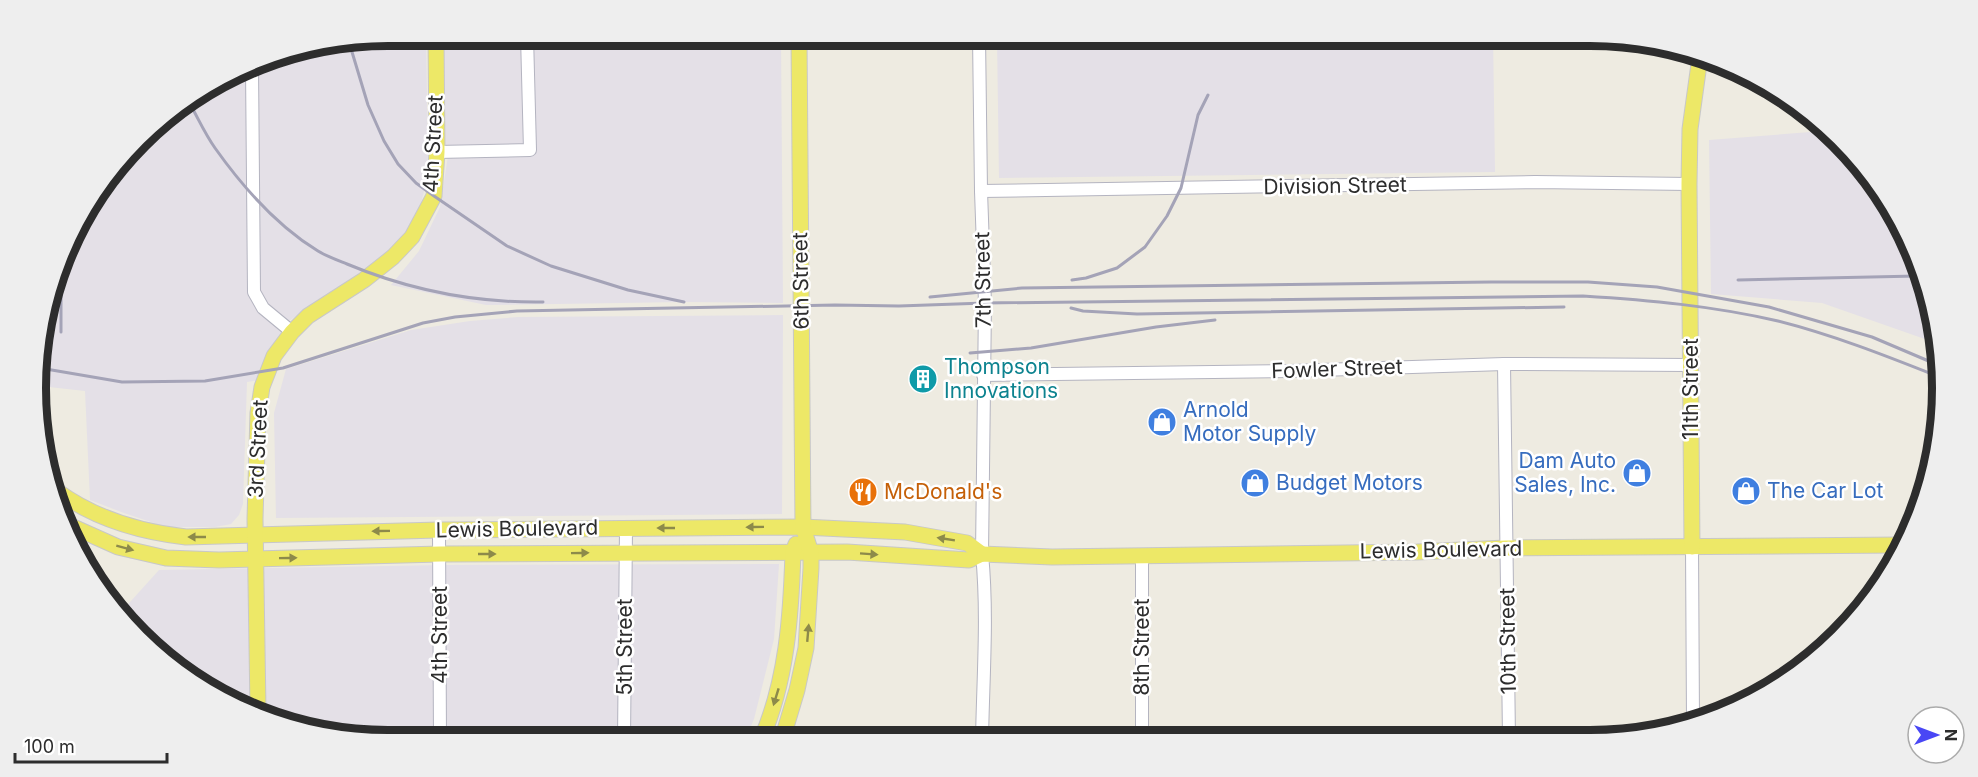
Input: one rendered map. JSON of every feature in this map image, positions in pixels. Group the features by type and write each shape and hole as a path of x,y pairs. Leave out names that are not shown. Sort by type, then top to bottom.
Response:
{"main road":[{"name":"4th Street","path":"292,332 308,316 364,280 393,257 412,237 434,196 437,152 436,46"},
{"name":"6th Street","path":"785,730 798,690 810,609 811,553 803,527 800,46"},
{"name":"11th Street","path":"1692,547 1689,184 1690,129 1699,65"},
{"name":"3rd Street","path":"258,704 255,534 258,413 262,387 274,356 292,332"},
{"name":"Lewis Boulevard","path":"64,495 98,515 162,534 225,537 255,534 439,530 803,527 906,532 967,543 982,554"},
{"name":"6th Street","path":"764,730 778,691 785,659 791,615 793,552 803,527"},
{"name":"Lewis Boulevard","path":"77,529 118,547 166,558 848,552 969,560 982,554 1052,557 1417,552 1506,548 1893,545"}],"street":[{"path":"437,152 530,150 527,46"},
{"name":"7th Street","path":"979,46 985,303 982,730"},
{"path":"252,76 254,292 263,308 292,332"},
{"name":"Division Street","path":"981,191 1535,182 1689,184"},
{"name":"Fowler Street","path":"983,375 1290,371 1504,364 1691,365"},
{"name":"10th Street","path":"1504,364 1509,730"},
{"name":"5th Street","path":"624,730 626,528"},
{"name":"4th Street","path":"439,530 440,730"},
{"name":"11th Street","path":"1692,547 1693,714"},
{"name":"8th Street","path":"1142,556 1142,730"}],"shaded area":[{"path":"426,46 427,180 414,223 388,253 289,321 272,348 259,380 247,382 243,504 239,515 231,524 215,527 166,527 90,500 85,391 46,387 53,322 65,279 82,237 104,198 131,163 163,131 198,104 217,92 258,73 300,58 344,49"},
{"path":"439,46 781,46 783,303 486,305 391,285 419,251 440,207 448,156 441,155"},
{"path":"997,46 1493,46 1495,172 999,178"},
{"path":"1816,132 1861,180 1886,218 1913,279 1928,340 1822,303 1711,294 1709,140"},
{"path":"783,315 782,514 276,518 274,413 286,369 411,330 470,321 518,317"},
{"path":"779,564 774,639 749,730 366,730 322,724 279,712 217,685 163,646 125,607 159,570 447,565"}],"railway":[{"path":"351,48 368,105 384,141 398,164 416,183 507,246 551,266 628,290 684,302"},
{"path":"1072,280 1117,268 1145,247 1167,216 1181,188 1198,115 1208,95"},
{"path":"192,108 211,143 249,191 288,230 321,253 370,273 419,288 493,300 543,302"},
{"path":"1738,280 1912,276"},
{"path":"930,297 1022,288 1588,282 1657,287 1769,307 1872,337 1931,362"},
{"path":"61,291 61,332"},
{"path":"47,369 122,382 205,381 283,368 423,323 455,317 517,311 1583,296 1681,304 1778,321 1839,339 1931,374"},
{"path":"1071,308 1083,311 1137,314 1564,307"},
{"path":"970,353 1031,348 1156,327 1215,320"}],"place":[{"name":"Thompson Innovations","path":"923,379"},
{"name":"Arnold Motor Supply","path":"1162,422"},
{"name":"Dam Auto Sales, Inc.","path":"1637,473"},
{"name":"Budget Motors","path":"1255,483"},
{"name":"The Car Lot","path":"1746,491"},
{"name":"McDonald's","path":"863,492"}]}
